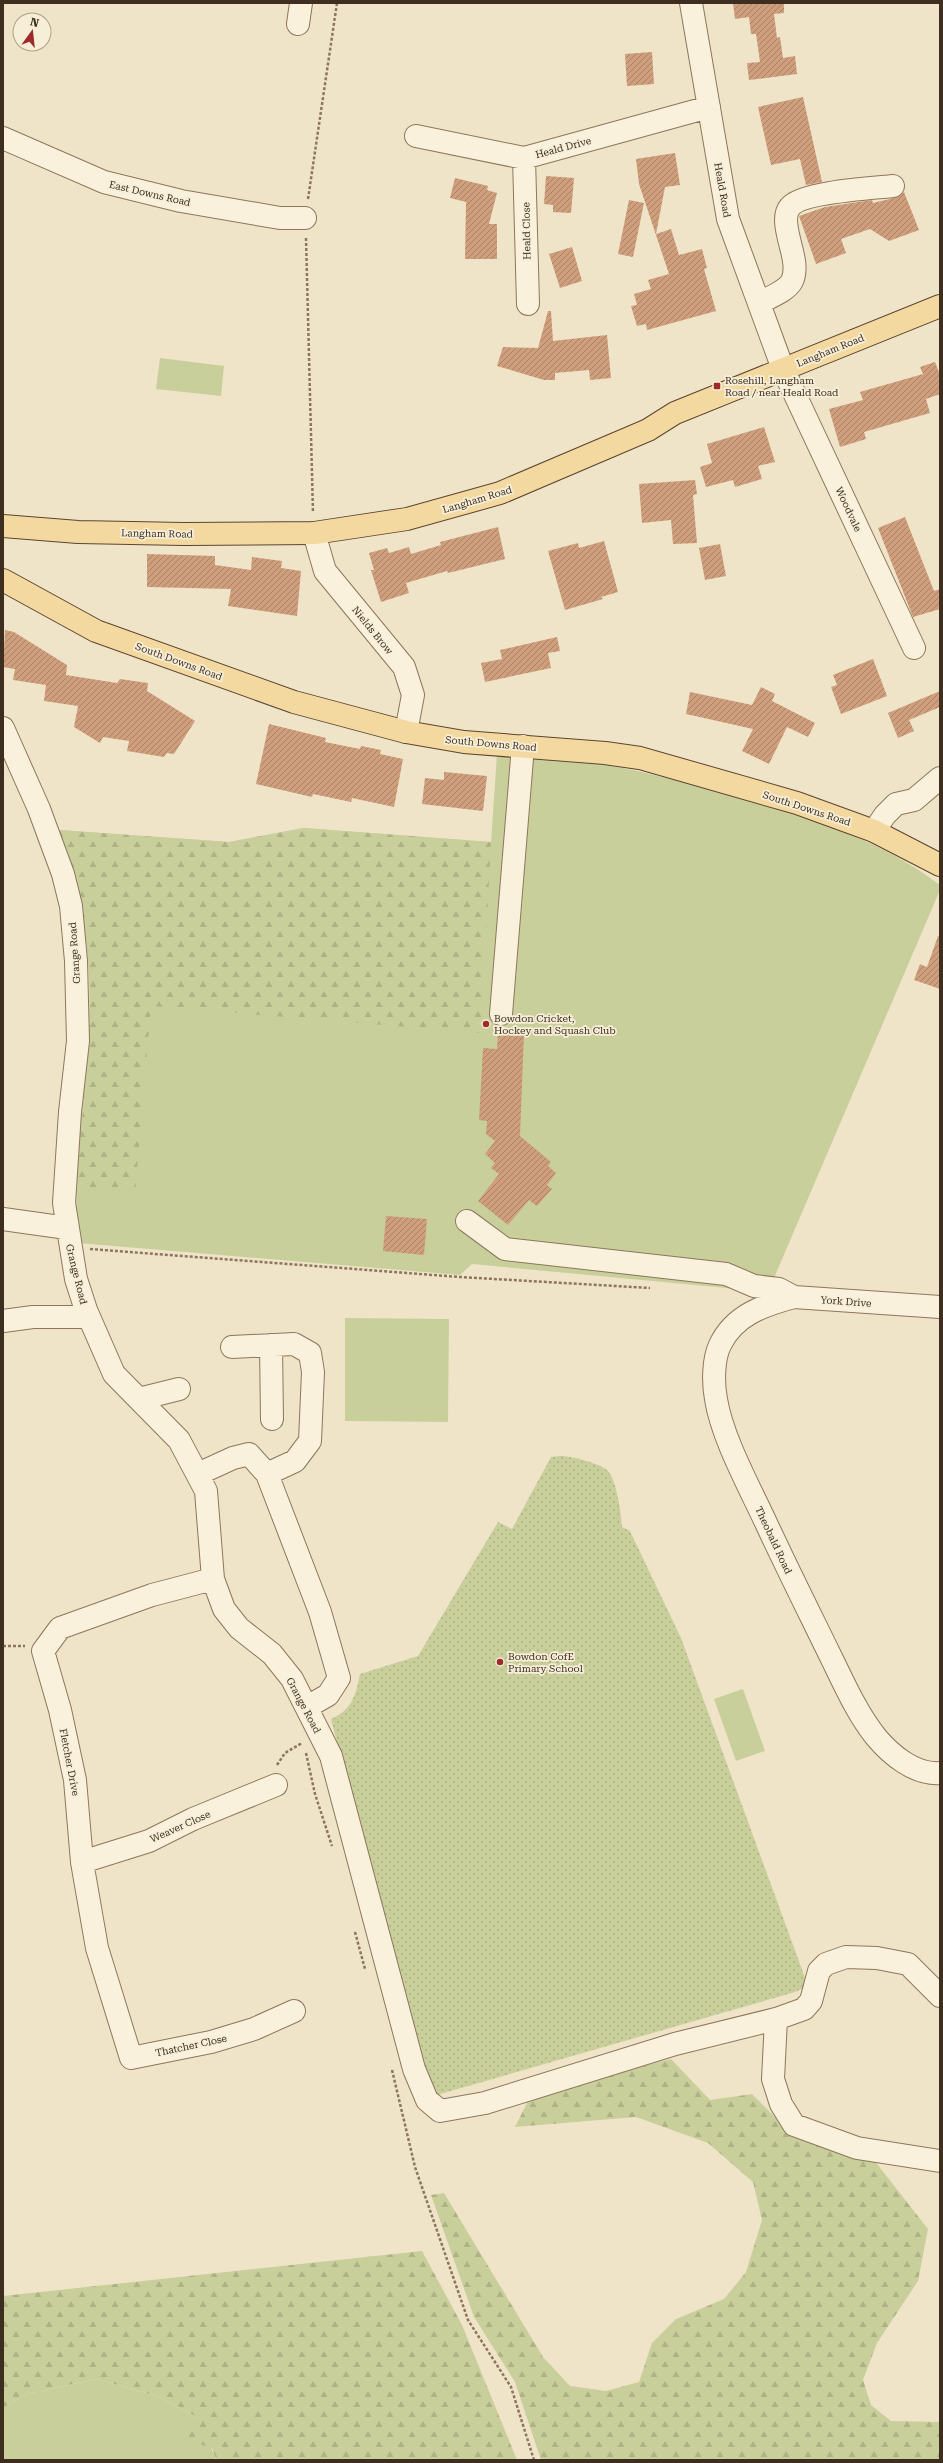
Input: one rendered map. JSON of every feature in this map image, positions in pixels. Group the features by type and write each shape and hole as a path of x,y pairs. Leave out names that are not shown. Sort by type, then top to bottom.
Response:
{"main road":[{"name":"Langham Road","path":"3,526 78,532 161,534 314,534 407,519 500,493 648,430 675,413 940,306"},
{"name":"South Downs Road","path":"3,580 96,631 294,702 406,732 464,742 605,753 640,758 797,803 874,831 940,865"}],"street":[{"path":"298,24 301,3"},
{"name":"Heald Road","path":"691,3 728,219 783,369"},
{"name":"Heald Drive","path":"416,136 524,158 709,107"},
{"name":"East Downs Road","path":"3,138 104,182 181,201 280,218 305,218"},
{"name":"Heald Close","path":"524,158 528,304"},
{"path":"759,303 788,286 792,282 794,263 787,228 787,213 793,204 802,199 849,190 893,186"},
{"name":"Woodvale","path":"783,369 914,648"},
{"name":"Nields Brow","path":"314,534 325,571 404,667 413,695 406,732"},
{"name":"Grange Road","path":"3,728 39,809 63,874 71,906 76,961 78,1041 64,1180 68,1238 76,1279 89,1317 114,1374 179,1440 206,1491 213,1580 224,1609 239,1628 272,1654 292,1679 331,1756 414,2069 427,2100 440,2111 485,2103 675,2044 776,2019"},
{"path":"501,1014 523,746"},
{"path":"874,831 885,815 896,804 914,800 940,778"},
{"path":"3,1219 68,1238"},
{"name":"York Drive","path":"467,1221 505,1249 726,1274 754,1286 779,1289 794,1297 940,1307"},
{"name":"Theobald Road","path":"794,1297 759,1308 739,1320 719,1346 715,1374 716,1399 725,1432 795,1584 849,1694 876,1737 894,1755 912,1768 934,1774 940,1773"},
{"path":"3,1322 33,1317 89,1317"},
{"path":"232,1347 294,1344 310,1353 313,1372 310,1440 295,1461 267,1474"},
{"path":"271,1345 272,1419"},
{"path":"139,1399 179,1389"},
{"path":"198,1474 232,1458 249,1454 267,1474 320,1612 338,1678 328,1695 307,1707"},
{"name":"Fletcher Drive","path":"131,2058 97,1948 82,1862 75,1780 60,1710 43,1651 60,1628 152,1595 213,1580"},
{"name":"Weaver Close","path":"82,1862 149,1841 193,1819 276,1786"},
{"path":"940,1996 908,1964 877,1958 846,1957 826,1964 819,1971 812,2001 804,2009 776,2019 773,2079 781,2104 794,2125 857,2148 940,2161"},
{"name":"Thatcher Close","path":"131,2058 211,2042 254,2029 294,2011"}],"path":[{"path":"314,534 305,218 337,3"},
{"path":"68,1238 460,1277 651,1288"},
{"path":"276,1786 277,1763 285,1753 306,1740"},
{"path":"391,2068 415,2167 468,2320 511,2387 534,2460"}],"green space":[{"path":"160,358 224,366 221,396 156,389"},
{"name":"Bowdon Cricket, Hockey and Squash Club","path":"497,754 609,765 672,780 756,803 829,826 852,835 897,857 940,885 940,890 768,1292 472,1264 460,1275 78,1243 76,1192 88,1041 88,960 81,908 68,856 59,830 229,842 304,828 491,842"},
{"path":"304,828 491,842 481,1033 151,1006 135,1193 76,1188 88,1052 90,983 88,949 82,904 59,830 229,842"},
{"path":"345,1318 449,1319 448,1422 345,1421"},
{"name":"Bowdon CofE Primary School","path":"560,1456 592,1462 603,1467 607,1470 613,1481 618,1497 622,1527 630,1531 681,1638 808,1986 795,1992 437,2095 422,2062 331,1719 344,1711 352,1701 357,1689 360,1674 418,1656 498,1522 512,1529 551,1457"},
{"path":"743,1689 765,1751 736,1761 714,1699"},
{"path":"671,2059 710,2100 752,2094 790,2132 816,2145 874,2160 928,2229 918,2281 877,2343 863,2380 871,2405 891,2421 940,2422 940,2460 541,2460 515,2382 474,2317 431,2195 444,2193 543,2357 570,2386 606,2391 639,2382 652,2343 676,2319 724,2299 746,2272 762,2220 753,2182 708,2143 636,2117 515,2127 531,2095"},
{"path":"422,2251 462,2325 517,2460 216,2460 212,2448 187,2440 199,2418 157,2396 96,2379 27,2394 3,2408 3,2296"},
{"path":"96,2379 157,2396 199,2418 216,2460 3,2460 3,2408 27,2394"}],"building":[{"path":"733,3 784,3 784,13 774,14 777,38 780,37 783,58 795,56 797,74 749,80 747,63 760,62 756,34 751,34 749,17 735,19"},
{"path":"652,52 654,84 627,86 625,54"},
{"path":"803,97 822,182 806,185 800,159 771,165 758,107"},
{"path":"675,153 680,185 665,187 656,234 671,229 679,255 702,249 707,268 704,269 716,311 647,330 646,324 637,326 631,306 637,305 634,294 651,289 648,280 669,274 639,184 636,159"},
{"path":"546,176 574,178 571,213 553,212 553,205 544,204"},
{"path":"455,178 488,186 487,190 497,193 489,224 497,224 497,259 465,259 466,202 450,198"},
{"path":"904,192 919,230 889,241 870,229 841,239 846,253 816,264 799,216 825,207 872,200 873,203 894,198"},
{"path":"629,200 644,203 633,257 618,254"},
{"path":"572,247 582,281 560,288 549,254"},
{"path":"548,311 551,311 553,341 607,335 611,378 590,380 589,370 555,373 555,380 544,380 497,366 503,347 538,348"},
{"path":"935,362 940,375 940,394 926,399 930,413 864,432 866,439 840,447 829,409 863,400 860,392 923,374 920,367"},
{"path":"764,427 775,462 758,466 762,479 735,487 733,480 706,487 700,467 712,463 707,444"},
{"path":"695,480 697,494 693,495 697,543 673,544 671,520 642,523 639,484"},
{"path":"905,517 934,591 940,589 940,609 913,617 878,528"},
{"path":"498,527 505,559 448,573 447,571 406,583 409,593 381,602 371,570 374,570 369,553 387,548 389,553 409,547 411,554 441,545 440,542"},
{"path":"604,541 618,592 601,597 603,599 565,610 548,551 578,543 579,548"},
{"path":"720,544 726,576 705,580 699,548"},
{"path":"147,554 215,556 215,565 251,570 252,557 282,561 281,568 301,571 297,616 228,606 231,589 147,587"},
{"path":"5,630 14,632 67,665 66,675 117,683 120,679 148,683 147,691 195,721 174,754 167,753 164,757 127,751 129,741 103,737 100,743 74,727 78,706 44,701 46,685 13,680 15,669 3,667"},
{"path":"557,637 560,651 548,653 551,668 485,682 481,663 502,659 500,650"},
{"path":"873,659 887,696 841,714 831,687 837,685 833,675"},
{"path":"761,687 775,694 772,701 815,723 808,737 787,727 769,764 742,751 753,729 686,714 690,692 752,705"},
{"path":"940,691 940,707 909,720 914,731 898,738 888,713"},
{"path":"269,724 326,738 325,742 360,749 361,746 381,750 380,754 403,759 394,807 352,798 351,802 313,794 312,797 256,784"},
{"path":"444,772 487,776 483,811 422,804 425,778 444,780"},
{"path":"938,936 940,936 940,989 914,980 920,964 927,967"},
{"path":"498,1033 524,1034 520,1136 551,1162 548,1166 556,1173 547,1185 552,1189 537,1206 529,1200 508,1225 478,1201 499,1174 491,1168 495,1163 485,1154 495,1141 486,1134 487,1121 479,1120 483,1048 497,1049"},
{"path":"386,1216 427,1219 424,1255 383,1251"}],"place":[{"name":"Rosehill, Langham Road / near Heald Road","path":"717,386"},
{"name":"Bowdon Cricket, Hockey and Squash Club","path":"486,1024"},
{"name":"Bowdon CofE Primary School","path":"500,1662"}]}
